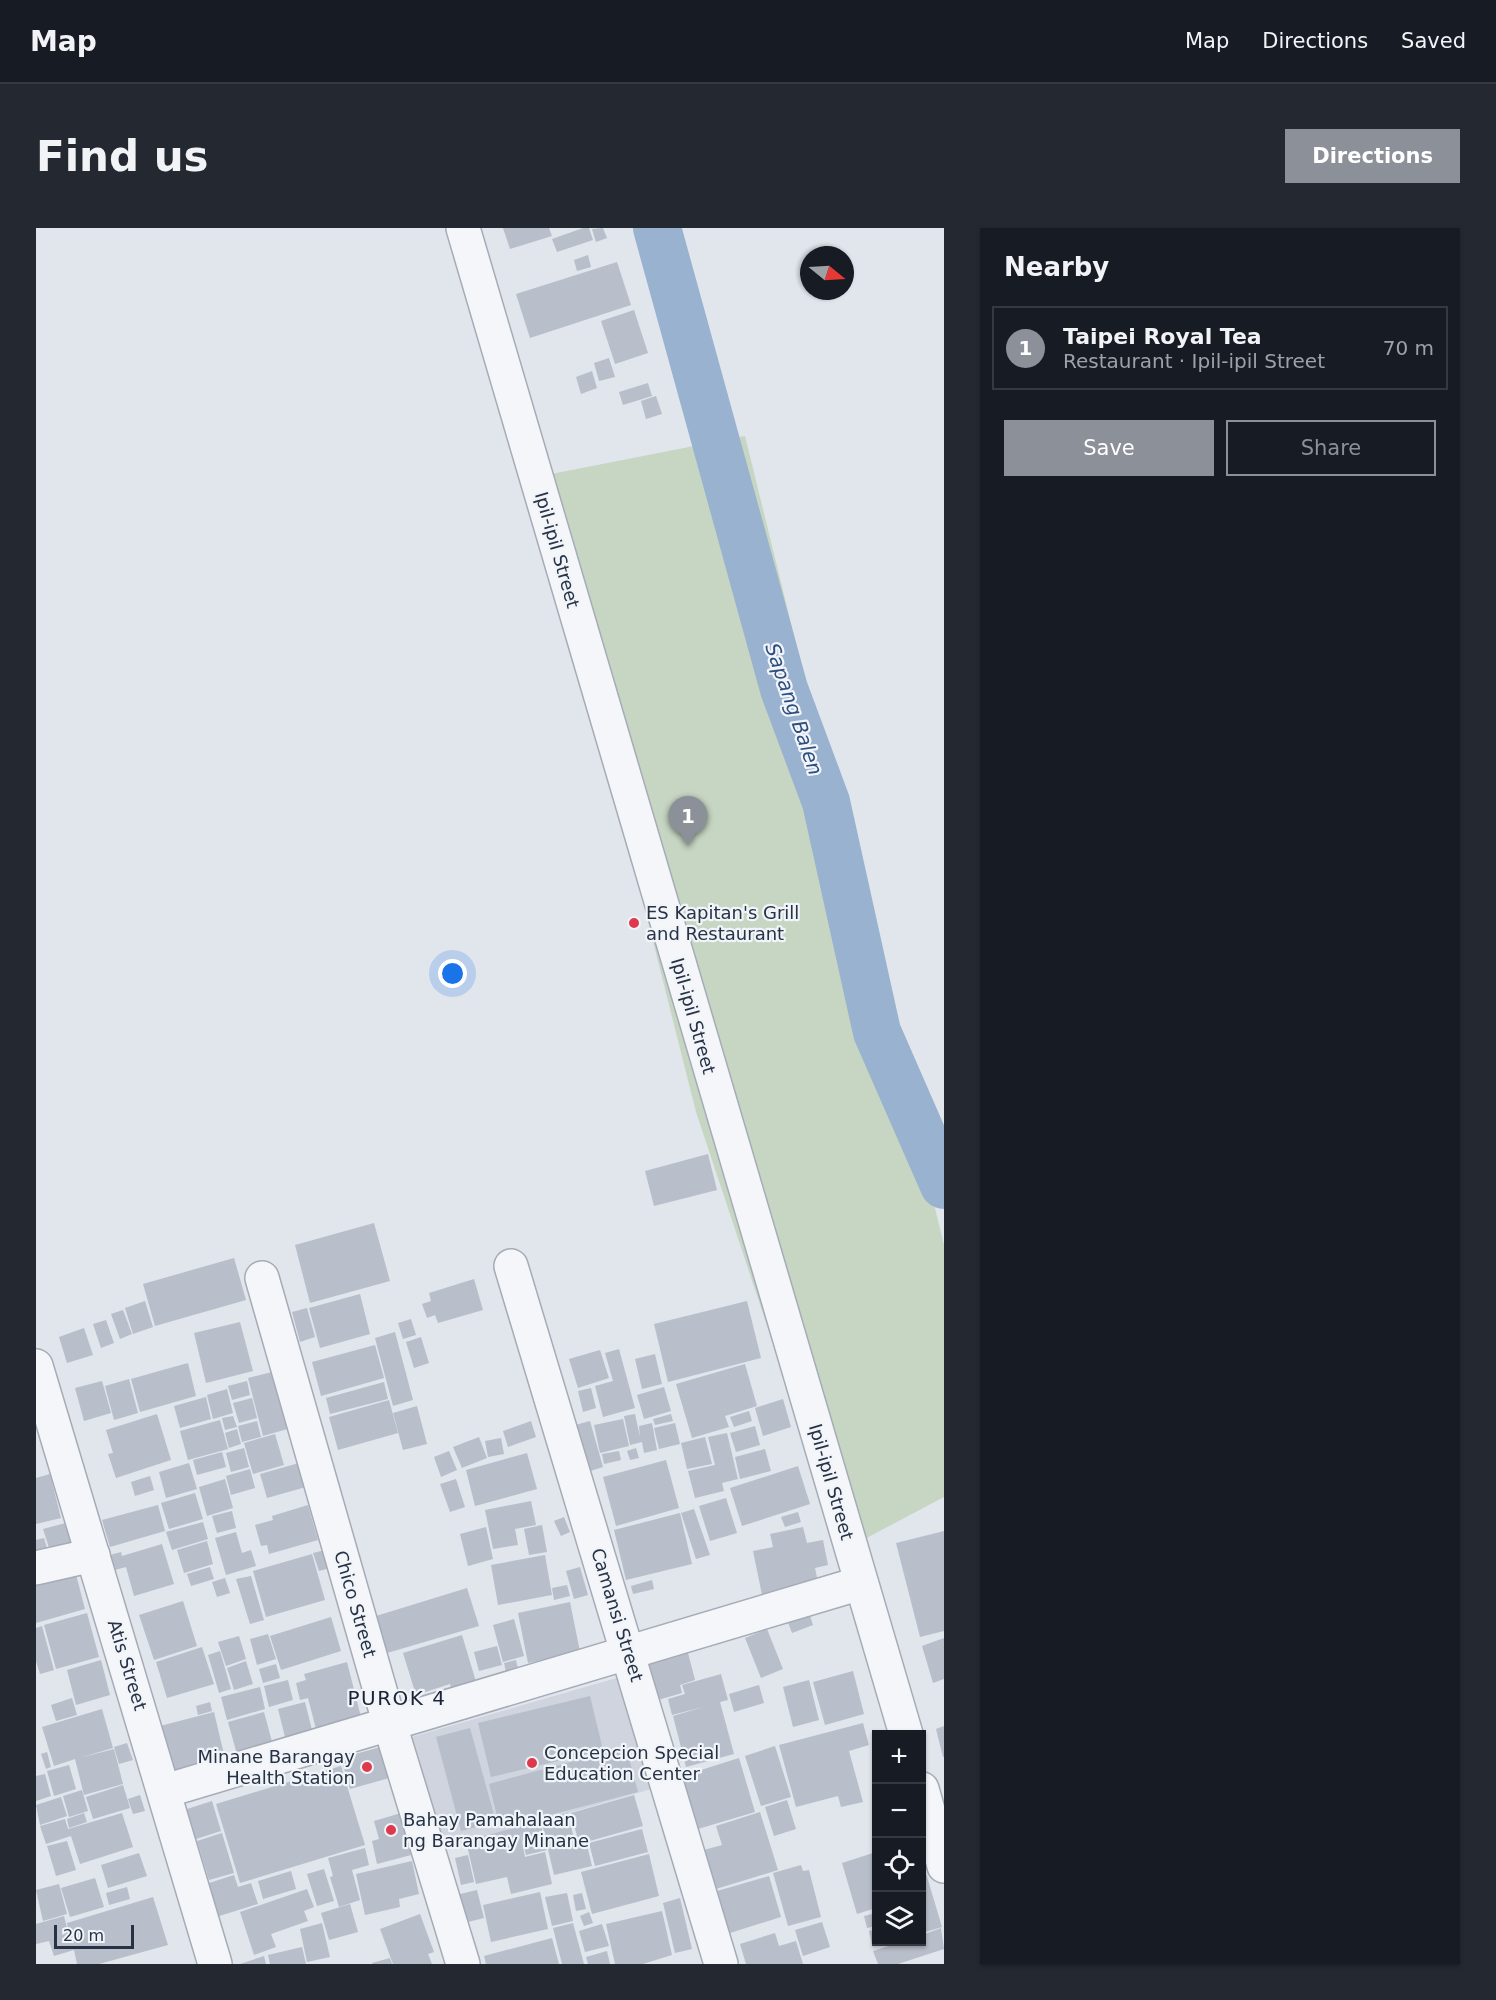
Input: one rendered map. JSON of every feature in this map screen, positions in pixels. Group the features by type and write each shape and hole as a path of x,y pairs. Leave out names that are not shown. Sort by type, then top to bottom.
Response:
{"street":[{"name":"Ipil-ipil Street","path":"463,228 905,1730"},
{"name":"Camansi Street","path":"512,1266 721,1964"},
{"name":"Chico Street","path":"262,1278 390,1725 464,1964"},
{"name":"Atis Street","path":"36,1366 215,1964"},
{"path":"36,1568 93,1555"},
{"path":"165,1791 861,1583"},
{"path":"926,1806 944,1866"}],"shaded area":[{"name":"Concepcion Special Education Center","path":"620,1677 651,1789 444,1849 412,1737"}],"green space":[{"path":"745,436 944,1245 944,1497 842,1551 696,1112 536,477"}],"building":[{"path":"503,228 549,228 552,236 510,249"},
{"path":"589,228 593,240 557,252 552,239"},
{"path":"603,228 607,238 596,242 592,229"},
{"path":"588,255 591,267 577,271 574,260"},
{"path":"617,262 631,305 530,338 516,294"},
{"path":"634,310 648,353 615,364 601,321"},
{"path":"609,358 615,377 599,381 594,363"},
{"path":"592,371 597,388 581,394 576,377"},
{"path":"648,383 652,396 623,405 619,392"},
{"path":"656,396 662,414 646,419 641,401"},
{"path":"708,1154 717,1190 654,1206 645,1171"},
{"path":"374,1223 390,1281 310,1303 295,1245"},
{"path":"234,1258 246,1300 155,1326 143,1284"},
{"path":"474,1279 483,1310 438,1323 435,1315 427,1318 422,1304 431,1301 429,1293"},
{"path":"360,1294 370,1334 320,1348 309,1308"},
{"path":"145,1301 153,1327 133,1334 125,1308"},
{"path":"747,1301 761,1358 668,1382 654,1324"},
{"path":"307,1308 315,1337 300,1342 292,1312"},
{"path":"123,1310 132,1334 120,1339 111,1314"},
{"path":"411,1319 416,1335 403,1339 398,1323"},
{"path":"106,1320 114,1343 101,1348 93,1324"},
{"path":"240,1322 253,1371 206,1383 194,1333"},
{"path":"84,1328 93,1355 67,1363 59,1337"},
{"path":"395,1332 413,1400 393,1406 375,1338"},
{"path":"421,1337 429,1363 414,1368 406,1342"},
{"path":"375,1345 384,1378 321,1396 312,1362"},
{"path":"619,1349 635,1408 603,1417 595,1386 613,1381 605,1353"},
{"path":"600,1350 609,1378 578,1388 569,1359"},
{"path":"655,1354 662,1384 642,1389 635,1359"},
{"path":"188,1363 196,1396 140,1412 131,1379"},
{"path":"745,1364 757,1406 725,1416 729,1427 692,1438 676,1384"},
{"path":"276,1371 291,1428 263,1436 248,1378"},
{"path":"129,1379 138,1413 114,1420 105,1386"},
{"path":"102,1381 111,1413 84,1421 75,1388"},
{"path":"247,1381 250,1395 232,1400 228,1386"},
{"path":"384,1382 388,1399 330,1414 326,1398"},
{"path":"664,1387 671,1411 644,1419 637,1395"},
{"path":"591,1388 596,1408 583,1412 578,1391"},
{"path":"227,1389 233,1413 213,1419 207,1395"},
{"path":"206,1397 211,1419 180,1428 174,1406"},
{"path":"252,1398 257,1418 239,1423 233,1403"},
{"path":"783,1399 791,1427 763,1436 755,1408"},
{"path":"389,1400 398,1433 338,1450 329,1417"},
{"path":"417,1406 427,1444 403,1450 393,1413"},
{"path":"749,1411 752,1421 734,1427 730,1417"},
{"path":"157,1414 171,1460 116,1478 108,1454 113,1453 106,1430"},
{"path":"635,1414 640,1437 639,1426 652,1423 657,1450 644,1453 642,1442 630,1445 624,1416"},
{"path":"671,1414 673,1421 655,1425 653,1419"},
{"path":"233,1416 237,1427 225,1430 222,1418"},
{"path":"623,1419 629,1446 600,1453 594,1425"},
{"path":"220,1420 228,1449 188,1460 180,1431"},
{"path":"257,1421 261,1437 242,1442 238,1426"},
{"path":"531,1421 536,1437 508,1447 503,1431"},
{"path":"590,1421 603,1467 581,1474 568,1427"},
{"path":"675,1423 680,1444 659,1449 654,1428"},
{"path":"755,1426 760,1445 736,1452 730,1433"},
{"path":"237,1429 241,1444 229,1448 225,1433"},
{"path":"727,1433 738,1479 722,1483 724,1491 695,1498 688,1471 715,1465 708,1437"},
{"path":"275,1434 284,1465 253,1474 244,1443"},
{"path":"479,1437 487,1458 462,1468 453,1447"},
{"path":"705,1437 712,1464 687,1469 681,1443"},
{"path":"501,1438 504,1454 488,1457 485,1441"},
{"path":"244,1448 249,1467 231,1472 226,1453"},
{"path":"636,1448 639,1458 630,1460 627,1451"},
{"path":"765,1449 771,1471 740,1479 735,1457"},
{"path":"449,1451 457,1470 441,1477 434,1457"},
{"path":"619,1451 621,1460 604,1464 602,1454"},
{"path":"222,1452 226,1467 197,1475 193,1460"},
{"path":"527,1453 537,1489 475,1506 466,1470"},
{"path":"666,1460 679,1508 616,1526 603,1477"},
{"path":"189,1463 197,1489 166,1498 159,1472"},
{"path":"299,1463 306,1487 267,1498 260,1474"},
{"path":"798,1466 810,1504 742,1526 730,1488"},
{"path":"250,1469 255,1488 231,1495 226,1476"},
{"path":"50,1474 61,1518 36,1524 36,1478"},
{"path":"150,1476 154,1490 135,1496 131,1482"},
{"path":"225,1479 233,1508 207,1516 199,1487"},
{"path":"456,1479 465,1507 450,1512 440,1484"},
{"path":"195,1493 203,1519 169,1529 161,1503"},
{"path":"726,1498 737,1533 710,1541 699,1506"},
{"path":"531,1501 536,1525 515,1529 518,1545 493,1549 485,1510"},
{"path":"158,1505 165,1531 110,1547 102,1520"},
{"path":"308,1505 318,1540 269,1554 267,1545 261,1546 255,1525 273,1520 272,1516"},
{"path":"694,1509 710,1555 696,1559 681,1513"},
{"path":"232,1511 236,1528 217,1533 212,1516"},
{"path":"798,1512 801,1522 785,1527 781,1517"},
{"path":"680,1513 692,1564 626,1580 614,1530"},
{"path":"564,1517 570,1532 561,1536 554,1521"},
{"path":"73,1521 81,1548 52,1557 43,1529"},
{"path":"203,1522 208,1539 172,1550 166,1532"},
{"path":"542,1525 547,1552 529,1555 524,1529"},
{"path":"486,1527 493,1559 468,1566 460,1534"},
{"path":"803,1527 807,1543 823,1540 828,1565 815,1568 818,1582 762,1595 753,1551 773,1547 770,1534"},
{"path":"944,1531 944,1631 920,1637 896,1543"},
{"path":"236,1532 242,1553 251,1550 256,1566 226,1575 215,1538"},
{"path":"44,1538 50,1558 36,1562 36,1540"},
{"path":"207,1541 213,1564 184,1573 177,1550"},
{"path":"162,1544 174,1584 134,1596 126,1567 111,1571 106,1556 121,1552 122,1556"},
{"path":"329,1549 334,1567 319,1571 313,1553"},
{"path":"312,1554 325,1600 266,1617 253,1571"},
{"path":"545,1555 552,1595 498,1605 491,1565"},
{"path":"73,1563 85,1609 36,1623 36,1574"},
{"path":"210,1567 214,1579 191,1586 187,1574"},
{"path":"580,1567 588,1595 574,1599 566,1571"},
{"path":"251,1576 264,1620 250,1624 236,1579"},
{"path":"225,1578 230,1593 217,1597 212,1582"},
{"path":"652,1580 654,1589 633,1594 631,1586"},
{"path":"567,1585 570,1596 554,1600 552,1588"},
{"path":"467,1588 479,1626 387,1653 376,1616"},
{"path":"183,1601 197,1646 154,1660 139,1615"},
{"path":"570,1602 580,1652 528,1663 518,1613"},
{"path":"808,1609 813,1625 792,1633 786,1617"},
{"path":"87,1613 99,1657 56,1669 44,1625"},
{"path":"331,1617 341,1651 281,1670 270,1636"},
{"path":"514,1619 524,1656 503,1662 493,1625"},
{"path":"42,1626 54,1670 40,1674 36,1661 36,1628"},
{"path":"767,1629 783,1669 761,1678 745,1638"},
{"path":"268,1634 276,1659 257,1665 250,1639"},
{"path":"462,1635 477,1685 452,1692 450,1684 416,1695 403,1653"},
{"path":"239,1636 246,1659 226,1666 218,1642"},
{"path":"944,1638 944,1679 933,1683 922,1646"},
{"path":"497,1646 502,1665 479,1671 474,1652"},
{"path":"202,1647 214,1684 167,1698 156,1662"},
{"path":"687,1649 695,1680 680,1685 682,1693 658,1700 647,1660"},
{"path":"220,1651 231,1689 219,1693 208,1655"},
{"path":"101,1660 110,1695 76,1705 67,1670"},
{"path":"516,1660 518,1669 506,1672 504,1663"},
{"path":"246,1661 253,1684 234,1690 227,1668"},
{"path":"347,1662 361,1717 316,1729 308,1698 300,1700 296,1683 306,1680 304,1674"},
{"path":"276,1664 280,1678 263,1683 259,1669"},
{"path":"853,1671 864,1714 825,1725 813,1682"},
{"path":"721,1674 728,1700 720,1702 734,1754 686,1767 673,1716 703,1707 672,1715 668,1699 685,1694 682,1685"},
{"path":"288,1680 293,1700 269,1707 264,1686"},
{"path":"809,1680 819,1720 793,1727 783,1687"},
{"path":"759,1685 764,1703 734,1712 729,1694"},
{"path":"260,1687 265,1709 227,1720 221,1697"},
{"path":"590,1696 603,1750 491,1777 478,1723"},
{"path":"72,1698 77,1715 56,1721 51,1705"},
{"path":"210,1702 212,1711 198,1715 196,1706"},
{"path":"305,1702 313,1734 286,1741 278,1709"},
{"path":"102,1709 113,1748 79,1758 114,1749 123,1784 84,1795 75,1759 54,1766 42,1727"},
{"path":"214,1712 226,1763 172,1776 160,1726"},
{"path":"264,1712 274,1749 238,1758 228,1722"},
{"path":"863,1723 869,1745 849,1751 863,1802 841,1807 838,1796 796,1807 779,1745"},
{"path":"944,1726 944,1757 943,1757 936,1729"},
{"path":"470,1728 496,1822 461,1831 436,1737"},
{"path":"127,1743 133,1760 119,1764 114,1747"},
{"name":"Minane Barangay Health Station","path":"384,1746 393,1777 350,1789 341,1758"},
{"path":"775,1746 791,1797 761,1806 745,1756"},
{"path":"626,1747 638,1792 500,1828 489,1784"},
{"path":"47,1752 51,1767 46,1769 41,1754"},
{"path":"739,1758 755,1812 698,1829 682,1776"},
{"path":"69,1765 76,1789 54,1796 47,1771"},
{"path":"341,1766 365,1845 240,1883 216,1804"},
{"path":"45,1774 51,1796 36,1801 36,1776"},
{"path":"123,1785 130,1808 93,1819 86,1797"},
{"path":"82,1790 88,1811 69,1817 63,1796"},
{"path":"140,1795 145,1811 133,1814 128,1799"},
{"path":"634,1795 643,1826 579,1844 571,1813"},
{"path":"61,1797 67,1816 40,1825 36,1805"},
{"path":"787,1800 796,1829 774,1836 765,1807"},
{"path":"212,1801 221,1831 193,1840 184,1810"},
{"path":"760,1812 778,1870 716,1889 704,1850 722,1845 716,1826"},
{"path":"84,1813 87,1822 69,1828 67,1819"},
{"path":"122,1813 133,1847 80,1864 71,1836 46,1844 40,1826 65,1819 68,1829"},
{"name":"Bahay Pamahalaan ng Barangay Minane","path":"401,1813 411,1855 377,1864 372,1841 379,1839 374,1821"},
{"path":"568,1813 576,1847 587,1845 592,1866 554,1875 541,1819"},
{"path":"540,1821 547,1850 526,1855 520,1831 525,1857 545,1852 552,1884 511,1894 507,1877 476,1884 466,1841"},
{"path":"642,1829 648,1852 595,1866 589,1843"},
{"path":"222,1833 234,1873 209,1880 197,1841"},
{"path":"67,1841 76,1870 56,1876 47,1846"},
{"path":"365,1848 369,1865 352,1870 360,1900 339,1907 330,1877 333,1876 328,1858"},
{"path":"139,1853 147,1876 108,1888 101,1865"},
{"path":"872,1853 872,1909 857,1914 842,1863"},
{"path":"649,1854 659,1896 592,1914 581,1872"},
{"path":"468,1855 474,1882 461,1885 455,1858"},
{"path":"412,1861 419,1894 399,1899 400,1907 365,1915 356,1874"},
{"path":"801,1865 803,1871 809,1870 821,1917 788,1926 773,1873"},
{"path":"324,1869 334,1901 317,1906 307,1874"},
{"path":"291,1871 296,1889 263,1899 258,1881"},
{"path":"926,1873 942,1927 926,1932"},
{"path":"234,1875 238,1887 251,1883 258,1904 213,1918 203,1885"},
{"path":"769,1876 781,1917 730,1933 717,1891"},
{"path":"95,1878 104,1907 70,1917 61,1888"},
{"path":"59,1884 67,1914 43,1921 36,1890"},
{"path":"127,1887 130,1899 109,1905 106,1893"},
{"path":"307,1889 314,1907 304,1911 308,1921 271,1934 276,1947 254,1955 240,1912"},
{"path":"477,1890 484,1918 464,1923 456,1895"},
{"path":"540,1892 548,1929 491,1942 483,1905"},
{"path":"567,1893 573,1921 552,1926 545,1897"},
{"path":"582,1893 586,1909 576,1911 573,1895"},
{"path":"153,1897 168,1945 99,1964 77,1964 74,1950 54,1956 49,1941 36,1944 36,1924 64,1916 70,1940 67,1923"},
{"path":"680,1898 692,1949 675,1953 663,1903"},
{"path":"350,1904 358,1932 329,1940 321,1913"},
{"path":"662,1911 672,1955 643,1964 615,1964 606,1924"},
{"path":"589,1912 593,1923 584,1926 580,1916"},
{"path":"420,1914 434,1952 428,1954 432,1964 393,1964 380,1929"},
{"path":"872,1914 872,1927 867,1928 864,1916"},
{"path":"822,1922 830,1947 803,1956 795,1930"},
{"path":"322,1923 330,1957 307,1962 300,1929"},
{"path":"573,1923 584,1964 562,1964 553,1928"},
{"path":"602,1924 609,1946 585,1952 579,1931"},
{"path":"941,1928 944,1949 898,1964 878,1964 873,1951 889,1946 926,1946 926,1934"},
{"path":"775,1933 779,1946 796,1941 803,1964 746,1964 740,1944"},
{"path":"552,1938 559,1964 486,1964 484,1956"},
{"path":"302,1947 306,1964 270,1964 268,1955"},
{"path":"607,1951 610,1964 588,1964 586,1957"},
{"path":"264,1956 266,1964 240,1964"},
{"path":"390,1958 392,1964 372,1964 372,1963"}],"waterway":[{"name":"Sapang Balen","path":"657,228 784,689 826,802 877,1032 944,1185"}],"place":[{"name":"Taipei Royal Tea","path":"688,846"},
{"name":"ES Kapitan's Grill and Restaurant","path":"634,923"},
{"name":"Concepcion Special Education Center","path":"532,1763"},
{"name":"Minane Barangay Health Station","path":"367,1767"},
{"name":"Bahay Pamahalaan ng Barangay Minane","path":"391,1830"}],"district":[{"name":"PUROK 4","path":"397,1698"}]}
